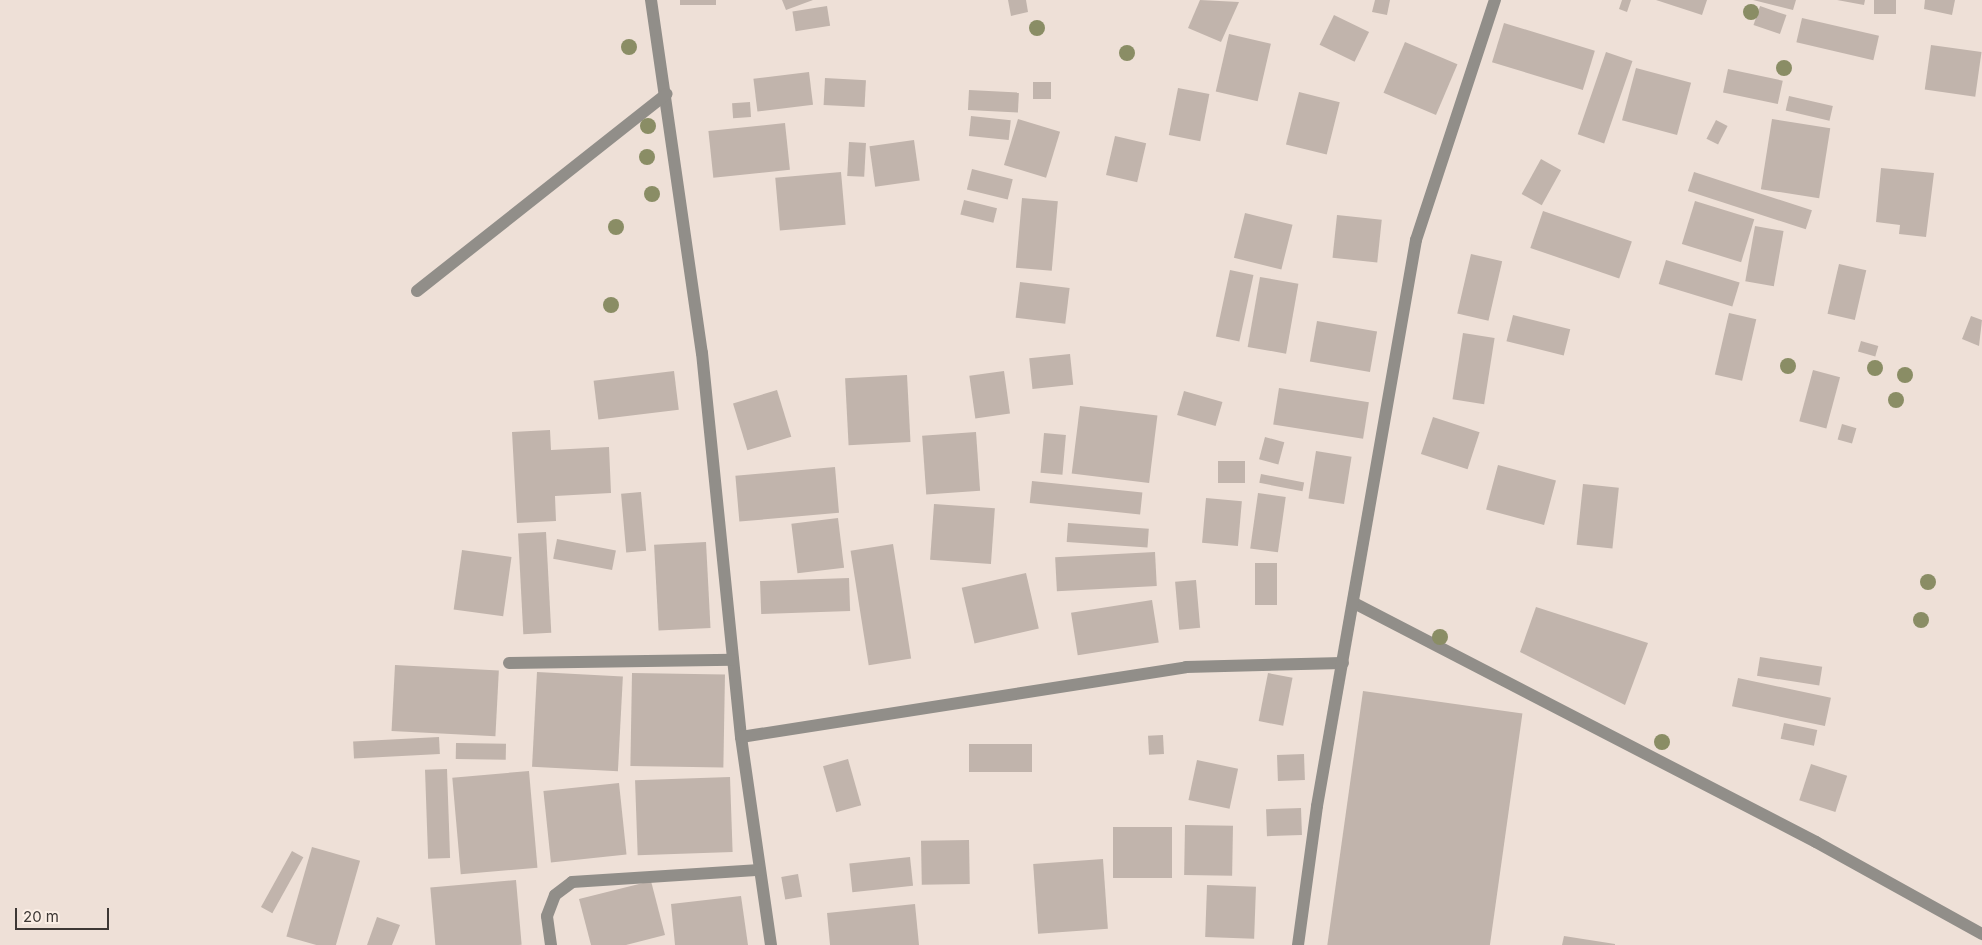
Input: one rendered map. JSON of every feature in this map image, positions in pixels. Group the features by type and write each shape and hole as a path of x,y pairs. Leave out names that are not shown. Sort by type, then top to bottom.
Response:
{"street":[{"path":"651,0 702,353 741,737 771,945"},
{"path":"1298,945 1343,663 1416,240 1495,0"},
{"path":"417,291 666,94"},
{"path":"1354,603 1816,842 1982,934"},
{"path":"508,663 733,660"},
{"path":"741,737 1186,667 1343,663"},
{"path":"551,945 547,916 556,895 572,882 760,870"}],"building":[{"path":"680,0 716,0 716,5 680,5"},
{"path":"782,0 813,0 786,10"},
{"path":"1008,0 1026,0 1028,12 1011,16"},
{"path":"1200,0 1239,2 1221,42 1188,28"},
{"path":"1375,0 1390,0 1387,15 1372,12"},
{"path":"1622,0 1631,0 1627,12 1619,9"},
{"path":"1656,0 1707,0 1702,15"},
{"path":"1753,0 1796,0 1793,10"},
{"path":"1837,0 1865,0 1864,5"},
{"path":"1874,0 1896,0 1896,14 1874,14"},
{"path":"1925,0 1955,0 1952,15 1924,9"},
{"path":"827,6 830,26 796,31 792,11"},
{"path":"1760,6 1786,15 1780,34 1753,25"},
{"path":"1334,15 1369,32 1355,62 1320,45"},
{"path":"1802,18 1879,36 1873,60 1796,42"},
{"path":"1504,23 1595,51 1583,90 1492,62"},
{"path":"1229,34 1271,44 1258,101 1216,91"},
{"path":"1405,42 1457,64 1436,115 1384,93"},
{"path":"1931,45 1982,52 1975,97 1925,90"},
{"path":"1606,52 1632,61 1604,143 1578,134"},
{"path":"1636,68 1691,83 1677,135 1622,120"},
{"path":"1728,69 1783,81 1778,104 1723,92"},
{"path":"809,72 813,105 757,112 753,79"},
{"path":"825,78 866,80 865,107 824,105"},
{"path":"1033,82 1051,82 1051,99 1033,99"},
{"path":"1178,88 1209,94 1200,141 1169,135"},
{"path":"969,90 1019,93 1018,113 968,110"},
{"path":"1299,92 1340,102 1327,155 1286,144"},
{"path":"1789,96 1833,106 1829,121 1786,111"},
{"path":"750,102 751,117 733,118 732,103"},
{"path":"971,116 1011,120 1009,140 969,136"},
{"path":"1018,119 1060,132 1046,178 1004,165"},
{"path":"1772,119 1830,128 1819,198 1761,189"},
{"path":"1716,120 1728,126 1718,145 1706,139"},
{"path":"785,123 790,170 713,178 708,131"},
{"path":"1115,136 1146,143 1137,182 1106,175"},
{"path":"914,140 920,181 875,187 869,146"},
{"path":"849,142 866,143 864,177 847,176"},
{"path":"1541,159 1561,170 1542,205 1522,194"},
{"path":"1881,168 1934,173 1926,237 1899,234 1900,225 1876,222"},
{"path":"972,169 1013,179 1008,200 967,189"},
{"path":"841,172 846,225 780,231 775,178"},
{"path":"1694,172 1812,210 1806,229 1688,191"},
{"path":"1022,198 1058,201 1052,271 1016,268"},
{"path":"964,200 997,208 993,223 960,215"},
{"path":"1695,201 1754,219 1741,262 1682,244"},
{"path":"1543,211 1632,242 1619,278 1530,248"},
{"path":"1245,213 1293,225 1281,269 1234,258"},
{"path":"1337,215 1382,220 1377,262 1333,258"},
{"path":"1755,226 1784,231 1774,286 1745,281"},
{"path":"1471,254 1502,261 1488,321 1457,313"},
{"path":"1666,260 1740,283 1732,306 1659,284"},
{"path":"1839,264 1866,270 1855,320 1828,314"},
{"path":"1230,270 1253,275 1239,342 1216,337"},
{"path":"1260,277 1298,284 1286,354 1248,347"},
{"path":"1020,282 1070,288 1065,324 1016,318"},
{"path":"1729,313 1756,319 1742,381 1715,374"},
{"path":"1513,315 1570,329 1564,355 1506,341"},
{"path":"1971,316 1982,320 1979,346 1962,339"},
{"path":"1317,321 1377,332 1370,372 1310,361"},
{"path":"1463,333 1495,338 1484,404 1453,399"},
{"path":"1861,341 1878,346 1875,357 1858,352"},
{"path":"1070,354 1073,385 1032,389 1029,358"},
{"path":"1813,370 1840,377 1826,428 1799,421"},
{"path":"674,371 679,410 598,420 594,381"},
{"path":"1004,371 1010,414 975,418 969,376"},
{"path":"907,375 911,442 849,445 845,378"},
{"path":"1279,388 1369,402 1363,439 1273,425"},
{"path":"777,390 791,437 747,450 733,403"},
{"path":"1184,391 1222,402 1216,426 1177,415"},
{"path":"1080,406 1157,416 1149,483 1072,473"},
{"path":"1433,417 1480,432 1468,469 1421,454"},
{"path":"1842,424 1856,428 1852,444 1838,439"},
{"path":"550,430 551,450 609,447 611,493 555,496 556,521 517,523 512,432"},
{"path":"976,432 980,491 926,495 922,436"},
{"path":"1044,433 1066,435 1062,475 1041,473"},
{"path":"1265,437 1284,442 1278,464 1259,459"},
{"path":"1316,451 1352,457 1344,504 1308,498"},
{"path":"1218,461 1245,461 1245,483 1218,483"},
{"path":"1498,465 1556,481 1544,525 1486,509"},
{"path":"835,467 839,513 739,522 735,476"},
{"path":"1261,474 1304,482 1302,491 1259,483"},
{"path":"1032,481 1142,493 1140,514 1030,503"},
{"path":"1583,484 1619,488 1612,548 1577,545"},
{"path":"641,492 646,551 626,553 621,494"},
{"path":"1258,493 1286,497 1278,552 1250,548"},
{"path":"1206,498 1242,501 1238,546 1202,543"},
{"path":"934,504 995,508 991,564 930,560"},
{"path":"838,518 844,568 797,573 791,524"},
{"path":"1068,523 1149,529 1147,548 1067,542"},
{"path":"546,532 551,633 523,634 518,533"},
{"path":"557,539 616,550 612,570 553,559"},
{"path":"706,542 711,628 659,631 654,545"},
{"path":"893,544 911,659 869,665 851,551"},
{"path":"462,550 512,557 503,616 454,609"},
{"path":"1155,552 1157,586 1057,591 1055,557"},
{"path":"1255,563 1277,563 1277,605 1255,605"},
{"path":"1026,573 1039,629 975,643 962,588"},
{"path":"849,578 850,611 761,614 760,581"},
{"path":"1196,580 1200,628 1179,630 1175,582"},
{"path":"1152,600 1159,642 1078,655 1071,613"},
{"path":"1536,607 1648,643 1625,705 1520,652"},
{"path":"1760,657 1822,667 1819,686 1757,676"},
{"path":"395,665 499,670 495,736 392,731"},
{"path":"537,672 623,677 618,771 532,767"},
{"path":"632,673 725,675 723,768 630,766"},
{"path":"1268,673 1293,678 1283,726 1259,721"},
{"path":"1738,678 1831,698 1825,726 1732,706"},
{"path":"1363,691 1522,713 1490,945 1327,945"},
{"path":"1784,723 1817,730 1814,746 1781,739"},
{"path":"1163,735 1164,754 1149,755 1148,736"},
{"path":"439,737 440,754 354,758 353,742"},
{"path":"456,743 506,744 506,760 456,759"},
{"path":"969,744 1032,744 1032,772 969,772"},
{"path":"1304,754 1305,780 1278,781 1277,755"},
{"path":"848,759 861,805 836,812 823,766"},
{"path":"1197,760 1238,769 1230,809 1188,800"},
{"path":"1811,764 1847,776 1835,812 1799,800"},
{"path":"447,769 450,858 428,859 425,770"},
{"path":"529,771 537,868 461,874 452,778"},
{"path":"730,777 733,852 638,855 635,780"},
{"path":"619,783 627,855 551,863 543,791"},
{"path":"1301,808 1302,835 1267,836 1266,809"},
{"path":"1185,825 1233,826 1232,876 1184,875"},
{"path":"1113,827 1172,827 1172,878 1113,878"},
{"path":"969,840 970,884 922,885 921,841"},
{"path":"312,847 360,861 336,945 316,945 286,936"},
{"path":"292,851 303,857 272,913 261,907"},
{"path":"910,857 913,886 852,892 849,863"},
{"path":"1103,859 1108,929 1038,934 1033,864"},
{"path":"798,874 802,897 785,900 781,877"},
{"path":"516,880 522,945 435,945 430,887"},
{"path":"651,881 665,935 626,945 591,945 579,899"},
{"path":"1207,885 1256,887 1254,939 1205,937"},
{"path":"741,896 748,945 675,945 671,904"},
{"path":"915,904 919,945 830,945 827,913"},
{"path":"377,917 400,925 392,945 367,945"},
{"path":"1564,936 1615,944 1615,945 1562,945"}]}
